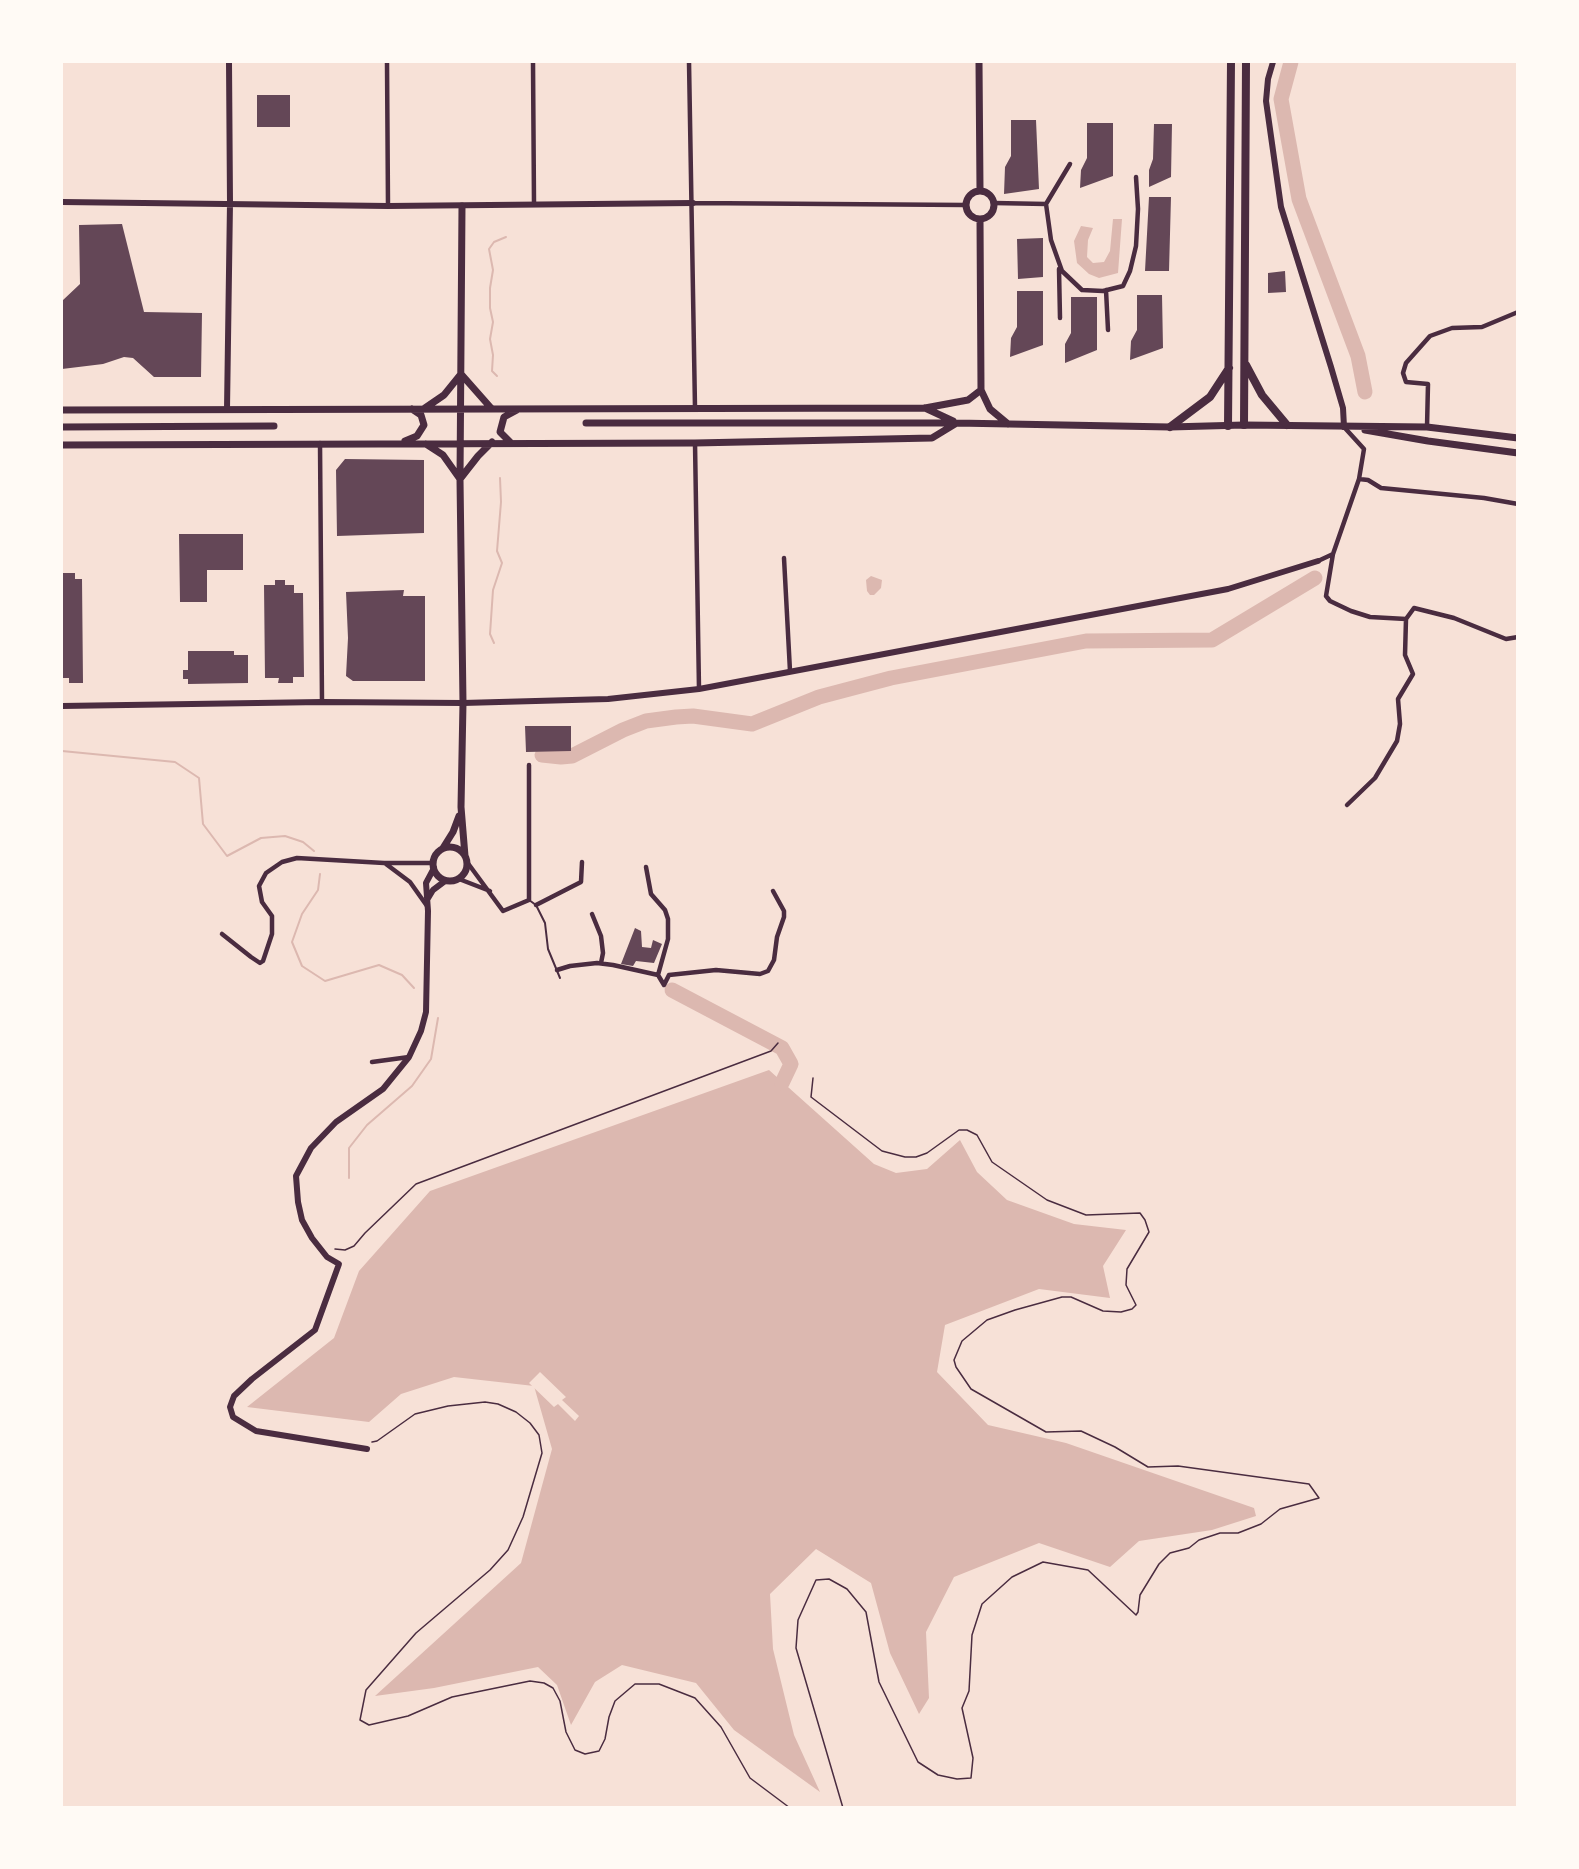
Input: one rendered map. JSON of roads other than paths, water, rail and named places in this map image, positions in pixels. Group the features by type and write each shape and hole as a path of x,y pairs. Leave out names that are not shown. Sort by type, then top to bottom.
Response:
{"highway":[{"path":"1228,426 1231,62"},
{"path":"1244,425 1246,62"},
{"path":"1244,362 1262,395 1287,425"},
{"path":"1170,427 1209,397 1229,366"}],"main road":[{"path":"979,62 980,190"},
{"path":"980,190 990,196 994,203 991,214 980,219 968,214 965,206 968,197 980,190"},
{"path":"461,807 457,823 438,853 434,866 445,881 459,879 465,873 466,859 461,807 463,703 460,480 462,206"},
{"path":"980,219 981,390 990,409 1008,424"},
{"path":"461,374 491,408"},
{"path":"424,408 444,395 461,374"},
{"path":"62,410 925,408 968,400 981,390"},
{"path":"510,442 500,432 504,417 519,408"},
{"path":"925,408 956,423"},
{"path":"399,443 417,436 424,425 421,415 412,409"},
{"path":"586,423 1426,427 1518,438"},
{"path":"62,445 695,442 932,438 956,423"},
{"path":"62,427 274,426"},
{"path":"1344,427 1518,453"},
{"path":"460,480 492,442"},
{"path":"425,443 443,455 460,480"},
{"path":"442,850 452,847 466,859"}],"street":[{"path":"227,409 230,203 229,62"},
{"path":"387,62 387,206"},
{"path":"533,62 534,204"},
{"path":"689,62 695,408"},
{"path":"1273,62 1268,79 1266,101 1281,207 1343,408 1344,427 1364,448 1359,479 1333,554 1326,596 1330,601 1370,617 1406,619"},
{"path":"1070,164 1046,204 1059,264 1062,271 1082,290 1106,290 1122,286 1130,271 1136,246 1138,209 1136,177"},
{"path":"62,202 387,206 693,203 965,206"},
{"path":"994,203 1046,204"},
{"path":"1059,264 1060,318"},
{"path":"1106,290 1108,330"},
{"path":"1426,427 1428,384 1406,382 1403,373 1406,363 1430,336 1452,328 1482,327 1518,312"},
{"path":"695,442 699,689"},
{"path":"320,443 322,702"},
{"path":"1359,479 1368,480 1381,488 1484,498 1518,504"},
{"path":"62,706 322,702 463,703 608,699 699,689 1209,593 1318,561 1333,554"},
{"path":"784,558 790,671"},
{"path":"1347,805 1375,778 1397,741 1400,724 1398,699 1413,674 1405,655 1406,619 1414,608 1454,618 1506,639 1518,637"},
{"path":"466,859 503,911 530,900 529,765"},
{"path":"222,934 260,963 263,961 272,934 272,916 262,902 259,886 266,873 282,862 297,858 434,866 426,883 426,1012 421,1031 408,1057 383,1089 336,1122 311,1148 296,1176 302,1220 327,1257 339,1263 315,1330 252,1379 234,1396 230,1407 233,1417 256,1431 366,1446"},
{"path":"536,905 581,882 582,862"},
{"path":"384,863 410,882 427,903"},
{"path":"646,867 651,894 668,919 668,939 658,975 664,985 669,975 716,970 760,974 768,971 774,960 777,938 784,917 784,911 773,891"},
{"path":"459,879 490,891"},
{"path":"427,903 433,890 445,881"},
{"path":"592,914 601,936 603,953 601,963"},
{"path":"557,970 570,966 601,963 658,975"},
{"path":"372,1062 408,1057"}],"lane":[{"path":"530,900 536,905 545,923 548,949 560,978"}],"waterway":[{"path":"1291,62 1281,99 1299,199 1358,356 1365,392"},
{"path":"497,376 492,371 493,355 490,339 493,322 490,288 493,270 489,249 494,242 506,237"},
{"path":"494,643 490,634 493,590 502,563 497,551 501,502 500,478"},
{"path":"542,755 572,756 646,721 693,716 752,724 819,697 891,678 1086,641 1212,640 1315,578"},
{"path":"62,751 175,762 199,778 203,824 227,856 261,838 285,836 303,842 314,851"},
{"path":"320,874 318,890 302,914 292,942 302,966 325,981 379,965 402,975 414,988"},
{"path":"672,990 782,1048 791,1064 782,1083"},
{"path":"349,1178 349,1148 367,1125 412,1086 431,1059 438,1018"}]}
